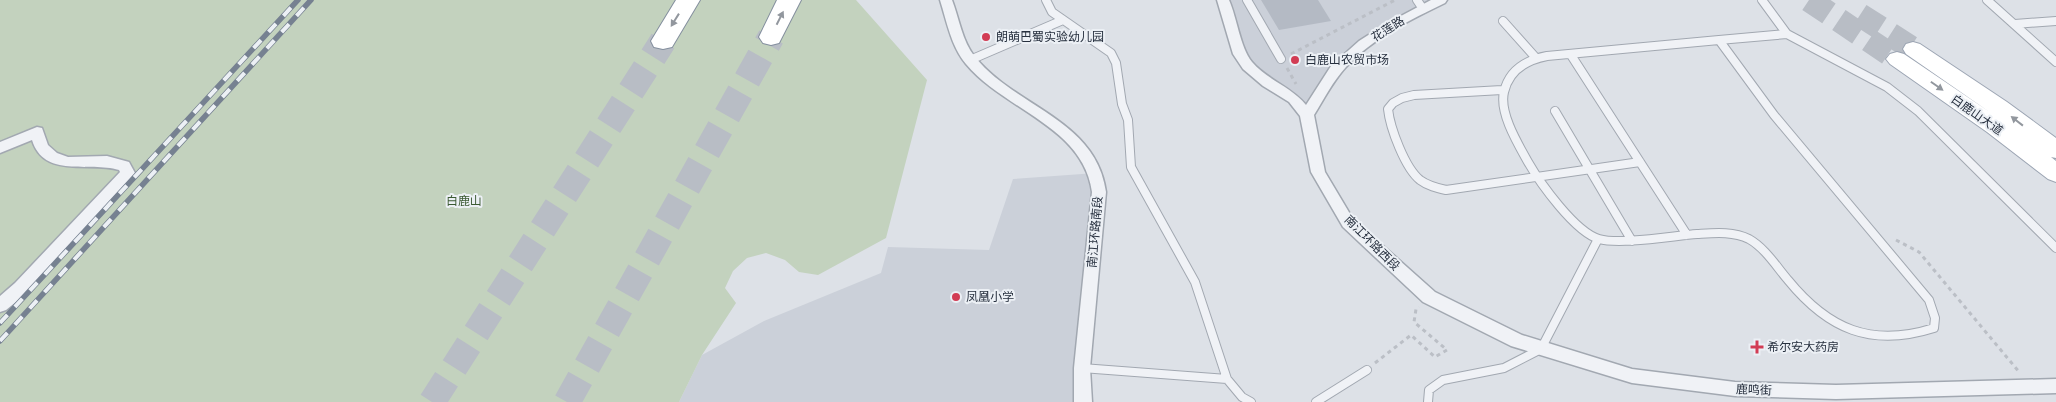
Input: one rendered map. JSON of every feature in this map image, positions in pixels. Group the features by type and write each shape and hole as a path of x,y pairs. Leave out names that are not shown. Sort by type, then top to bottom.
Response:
{"highway":[{"path":"662,41 688,0"},
{"path":"771,37 789,0"}],"main road":[{"name":"白鹿山大道","path":"2056,150 1999,107 1905,54 2056,173"}],"street":[{"path":"946,0 960,42 970,60"},
{"path":"1222,0 1228,12 1240,54 1248,66 1268,83 1294,99 1307,115"},
{"name":"花莲路","path":"1307,115 1341,65 1369,41 1420,4 1441,0"},
{"name":"南江环路南段","path":"970,60 991,80 1066,134 1085,153 1096,172 1099,192 1082,368 1083,402"},
{"name":"南江环路西段","path":"1307,115 1318,172 1348,223 1429,297 1517,342"},
{"path":"0,148 37,132 42,148 52,157 68,162 107,161 124,166 128,173 21,288 0,305"},
{"name":"鹿鸣街","path":"1517,342 1632,376 1735,389 1839,397 2056,386"}],"lane":[{"path":"1046,0 1052,12 1111,53 1116,63 1120,97 1128,120 1131,167 1195,282 1227,379 1242,397 1251,402"},
{"path":"1246,0 1281,59"},
{"path":"1762,0 1787,34 1887,87 1918,111 2056,248"},
{"path":"1987,0 2056,62"},
{"path":"970,60 1064,20"},
{"path":"2015,24 2056,21"},
{"path":"1503,22 1536,58"},
{"path":"1719,40 1774,115 1929,300 1935,318 1934,328 1920,334 1883,335 1858,332 1837,325 1813,308 1764,251 1747,238 1725,232 1632,241 1598,239 1577,224 1529,165 1510,130 1503,107 1502,90 1507,78 1536,58 1719,40 1787,34"},
{"path":"1571,55 1687,236"},
{"path":"1502,90 1408,96 1393,103 1388,109 1389,118 1410,170 1420,180 1433,188 1446,190 1640,162"},
{"path":"1555,111 1632,241"},
{"path":"1428,402 1429,390 1443,380 1504,368 1541,349 1598,239"},
{"path":"1082,368 1227,379"},
{"path":"1316,402 1367,370"}],"path":[{"path":"1307,115 1304,96 1281,59 1395,0"},
{"path":"1893,239 1919,252 2032,387"},
{"path":"1367,370 1411,335 1435,356 1447,350 1414,322 1416,309 1429,297"}],"shaded area":[{"name":"白鹿山农贸市场","path":"1223,0 1441,0 1406,17 1341,65 1307,115 1248,66"},
{"name":"凤凰小学","path":"1096,173 1083,402 679,402 702,355 764,321 881,273 888,247 989,250 1013,179"}],"green space":[{"name":"白鹿山","path":"0,0 856,0 927,80 886,238 818,275 799,272 785,260 766,253 747,258 733,271 725,288 736,303 702,355 679,402 0,402"}],"building":[{"path":"1261,0 1318,0 1331,21 1279,30"}],"tunnel":[{"path":"1809,0 1897,59"},
{"path":"1860,15 1913,49"},
{"path":"567,402 771,37"},
{"path":"432,402 663,41"}],"railway":[{"path":"0,323 298,0"},
{"path":"0,341 311,0"}],"place":[{"name":"朗萌巴蜀实验幼儿园","path":"986,37"},
{"name":"白鹿山农贸市场","path":"1295,60"},
{"name":"凤凰小学","path":"956,297"},
{"name":"希尔安大药房","path":"1757,347"}]}
